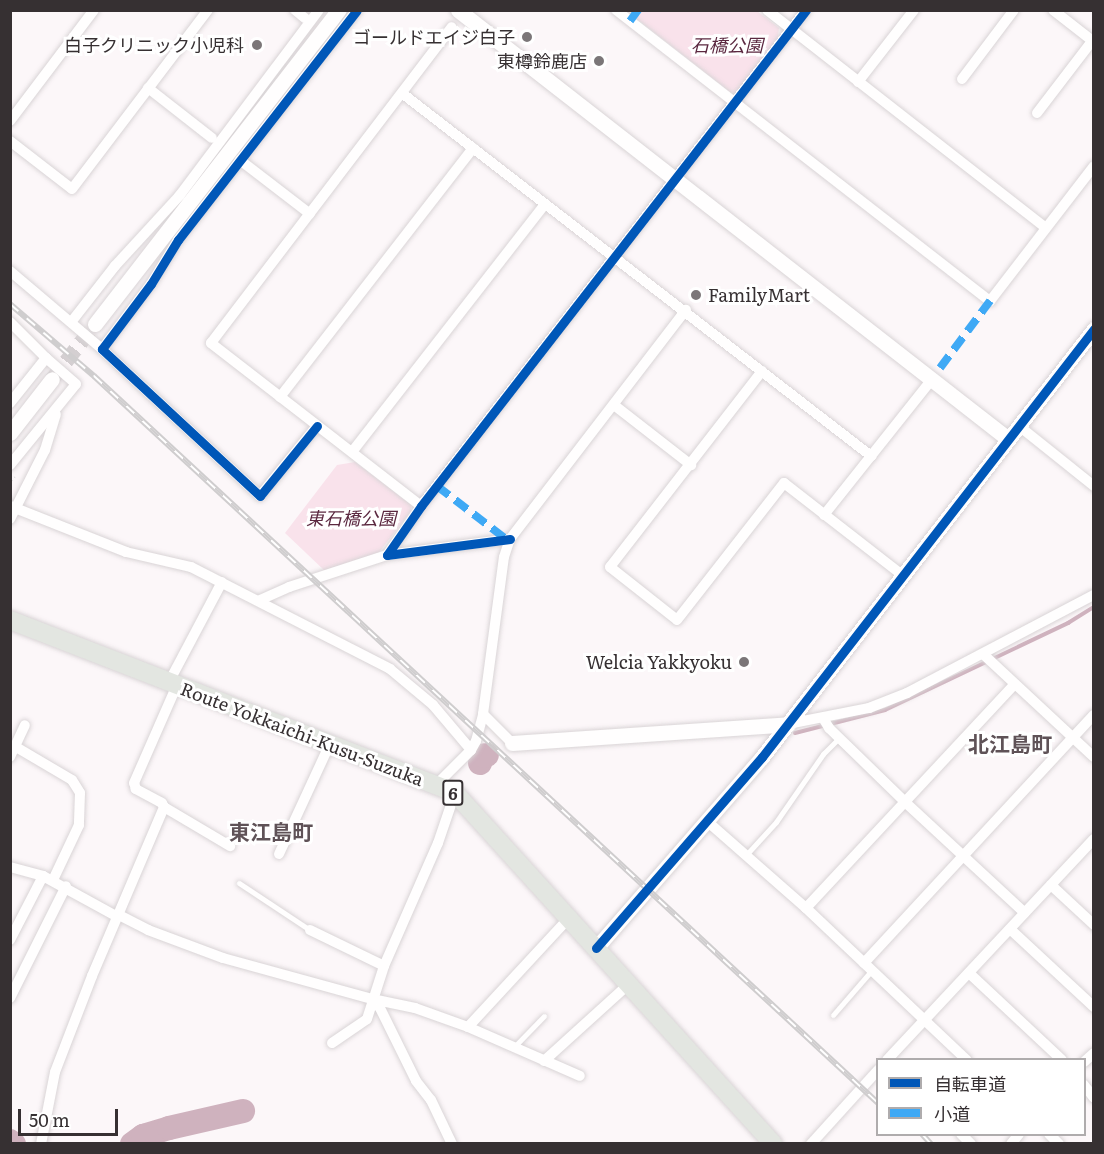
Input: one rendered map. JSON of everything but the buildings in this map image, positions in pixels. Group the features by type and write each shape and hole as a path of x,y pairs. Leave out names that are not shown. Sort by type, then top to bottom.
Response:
{"main road":[{"name":"Route Yokkaichi-Kusu-Suzuka","path":"10,620 455,794 773,1143"}],"street":[{"path":"10,121 94,10"},
{"path":"10,141 72,189 208,10"},
{"path":"295,10 305,18"},
{"path":"72,321 115,266 180,195 319,10"},
{"path":"95,324 339,10"},
{"path":"102,349 152,284 178,240 357,10"},
{"path":"616,10 990,302 1045,227 1094,166"},
{"path":"767,10 1045,227"},
{"path":"387,555 421,506 806,10"},
{"path":"858,82 914,10"},
{"path":"962,79 1014,10"},
{"path":"1037,113 1093,42 1066,14 1053,10"},
{"path":"462,12 1008,439"},
{"path":"421,506 212,343 453,27"},
{"path":"148,88 212,138"},
{"path":"403,94 544,204 686,310 871,456"},
{"path":"280,396 473,148"},
{"path":"240,160 310,214"},
{"path":"352,452 544,204"},
{"path":"10,271 72,321 260,496 317,426"},
{"path":"436,785 471,750 483,714 504,557 510,539 686,310"},
{"path":"10,322 76,384 10,465"},
{"path":"597,948 708,822 788,724 1094,329"},
{"path":"10,403 46,358"},
{"path":"762,371 610,567 677,620 783,483 902,575"},
{"path":"10,433 52,379"},
{"path":"824,515 932,379"},
{"path":"614,405 691,465"},
{"path":"10,519 14,507 45,450 58,408"},
{"path":"1019,426 1094,486"},
{"path":"14,507 126,552 178,562 260,600 402,676 433,705 471,750"},
{"path":"260,600 289,587 387,555 510,539"},
{"path":"222,582 173,683 134,783 136,789 230,846"},
{"path":"483,714 512,743 826,723 907,693 1094,595"},
{"path":"983,654 1094,757"},
{"path":"806,908 1015,684"},
{"path":"868,967 963,856 1094,715"},
{"path":"826,723 905,802 1024,913"},
{"path":"10,757 25,724"},
{"path":"279,854 328,746"},
{"path":"10,940 79,825 80,793 72,780 16,747"},
{"path":"332,1043 361,1025 371,1009 372,999 384,966 438,843 455,794"},
{"path":"41,1143 55,1072 92,976 164,807"},
{"path":"708,822 806,908 966,1058"},
{"path":"888,1058 1093,840"},
{"path":"10,867 48,878 148,930 223,958 372,999 415,1008 468,1027 580,1076"},
{"path":"1051,885 1094,925"},
{"path":"10,998 66,886"},
{"path":"468,1027 569,918"},
{"path":"1010,929 1094,1006"},
{"path":"310,930 384,966"},
{"path":"969,973 1061,1058"},
{"path":"544,1061 628,984"},
{"path":"372,999 380,1008 416,1081 431,1100 452,1143"},
{"path":"811,1143 876,1072"}],"lane":[{"path":"746,855 776,822 823,754 839,738"},
{"path":"239,883 310,930"},
{"path":"833,1015 868,967"},
{"path":"514,1047 544,1016"}],"green space":[{"name":"石橋公園","path":"642,11 757,11 779,28 778,37 736,93 730,92 636,18"},
{"name":"東石橋公園","path":"355,462 411,505 411,511 377,555 326,572 285,533 337,465"}],"waterway":[{"path":"795,733 885,710 1068,623 1094,607"},
{"path":"480,763 483,756 487,755"},
{"path":"132,1144 143,1136 169,1128 243,1111"},
{"path":"10,1141 14,1144"}],"tunnel":[{"path":"52,379 95,324"}],"railway":[{"path":"10,304 94,376 876,1101"},
{"path":"924,1136 931,1144"}],"marked path":[{"path":"630,21 638,10"},
{"path":"940,368 990,301"},
{"path":"437,486 507,540"}],"cycle path":[{"path":"317,426 260,496 102,349 151,284 178,240 357,10"},
{"path":"510,539 387,555 421,506 806,10"},
{"path":"596,948 762,757 1094,329"}],"place":[{"name":"ゴールドエイジ白子","path":"527,37"},
{"name":"白子クリニック小児科","path":"257,45"},
{"name":"東樽鈴鹿店","path":"599,61"},
{"name":"FamilyMart","path":"696,295"},
{"name":"Welcia Yakkyoku","path":"744,662"}],"district":[{"name":"北江島町","path":"1010,743"},
{"name":"東江島町","path":"271,831"}]}
